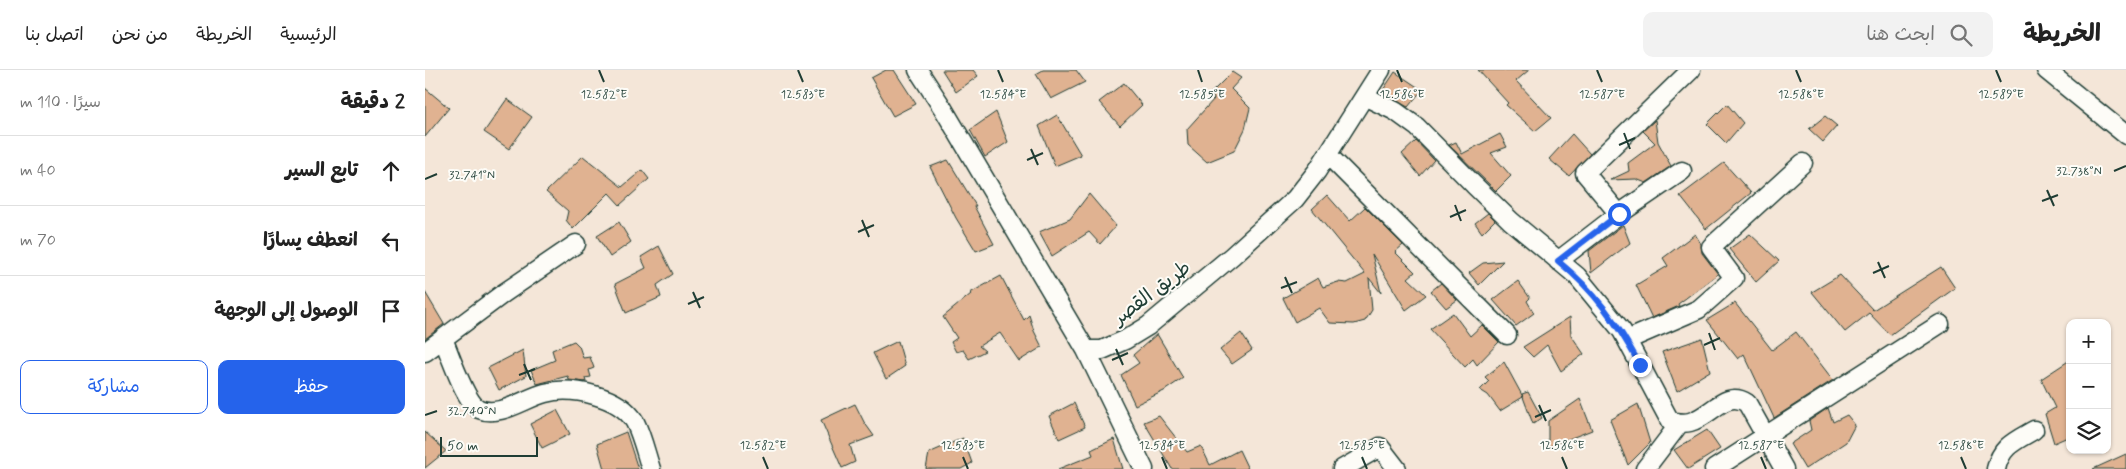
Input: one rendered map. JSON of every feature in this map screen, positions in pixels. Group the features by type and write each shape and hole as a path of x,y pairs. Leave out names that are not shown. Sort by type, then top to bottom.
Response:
{"street":[{"path":"918,70 944,110 1086,350 1145,469"},
{"name":"طريق القصر","path":"1086,350 1101,350 1125,340 1148,326 1232,256 1295,199 1328,155 1381,70"},
{"path":"1619,214 1585,173 1691,70"},
{"path":"2046,70 2125,132"},
{"path":"1366,96 1395,111 1417,127 1474,186 1577,276 1597,298 1622,331 1665,415 1670,421 1680,423 1691,422 1730,398 1739,397 1747,403 1785,469"},
{"path":"1328,155 1507,335"},
{"path":"1627,340 1699,309 1734,278 1711,247 1803,163"},
{"path":"1558,261 1619,214 1682,171"},
{"path":"425,352 504,293 575,244"},
{"path":"1714,469 1940,324"},
{"path":"443,338 465,392 478,409 490,412 507,408 545,393 563,390 583,392 606,399 625,410 635,422 651,469"},
{"path":"1645,469 1680,423"},
{"path":"1996,469 1999,456 2011,443 2034,430"},
{"path":"1342,469 1380,447 1397,469"}],"building":[{"path":"886,70 894,70 916,104 893,116 871,78"},
{"path":"942,70 973,70 978,76 956,92"},
{"path":"1043,70 1076,70 1085,82 1051,99 1036,74"},
{"path":"1478,70 1529,70 1516,81 1551,118 1535,131 1506,105 1508,103"},
{"path":"1232,72 1241,78 1231,89 1250,108 1245,129 1234,151 1207,162 1188,145 1187,129 1214,99 1211,93"},
{"path":"1395,72 1422,90 1408,107 1381,93"},
{"path":"1124,83 1142,105 1120,126 1099,102"},
{"path":"425,88 449,108 425,137"},
{"path":"507,99 532,117 509,149 484,132"},
{"path":"1727,104 1743,123 1726,143 1707,124"},
{"path":"996,112 1008,142 985,157 970,130"},
{"path":"1057,115 1081,155 1055,166 1039,126"},
{"path":"1825,116 1837,126 1823,142 1809,129"},
{"path":"1655,120 1658,142 1671,166 1646,183 1636,179 1610,180 1629,171 1628,163 1655,143 1643,131"},
{"path":"1500,134 1507,147 1491,153 1511,176 1496,191 1449,145 1456,142 1462,154"},
{"path":"1572,134 1590,154 1569,176 1549,159"},
{"path":"1416,141 1434,160 1420,176 1402,154"},
{"path":"583,156 622,187 642,170 649,179 620,205 609,193 573,229 566,220 568,211 546,192"},
{"path":"948,160 976,206 974,206 994,244 976,251 956,218 930,167"},
{"path":"1724,163 1751,193 1706,229 1680,196"},
{"path":"1089,194 1116,226 1100,244 1089,232 1052,256 1039,232 1070,219"},
{"path":"1327,195 1350,221 1365,207 1403,245 1395,252 1415,272 1408,278 1426,295 1406,310 1372,254 1381,293 1369,278 1372,310 1365,321 1354,324 1330,323 1319,308 1295,322 1283,298 1318,278 1323,287 1338,282 1347,283 1365,274 1312,209"},
{"path":"1488,213 1495,220 1482,233 1475,223"},
{"path":"619,222 631,242 610,257 597,236"},
{"path":"1623,225 1630,243 1591,273 1589,251"},
{"path":"1695,234 1701,244 1702,253 1718,274 1678,304 1679,306 1652,318 1636,285 1668,266 1663,258"},
{"path":"1750,234 1779,261 1756,282 1729,249"},
{"path":"659,246 673,274 657,285 661,297 626,313 615,284 646,268 641,257"},
{"path":"1503,261 1479,285 1469,273 1483,263"},
{"path":"1941,267 1955,288 1890,335 1869,313 1845,332 1812,292 1840,275 1873,310"},
{"path":"1001,276 1024,320 1029,315 1042,347 1019,361 1000,333 979,346 985,351 969,359 963,350 956,352 951,342 957,338 943,317 970,293"},
{"path":"1518,281 1530,298 1527,301 1534,313 1516,326 1493,300"},
{"path":"1441,283 1457,300 1446,308 1431,291"},
{"path":"425,292 444,324 425,339"},
{"path":"1735,303 1772,350 1796,332 1833,380 1774,418 1744,354 1738,359 1707,320"},
{"path":"1453,313 1470,336 1482,325 1499,342 1477,365 1473,359 1465,367 1430,329"},
{"path":"1570,317 1571,335 1584,354 1561,371 1547,345 1533,357 1523,347"},
{"path":"1241,333 1252,350 1232,364 1220,350"},
{"path":"1157,334 1183,378 1164,391 1135,405 1121,375 1139,363 1133,355"},
{"path":"1702,338 1710,371 1677,391 1662,352"},
{"path":"574,341 579,346 583,358 590,357 594,368 589,370 591,377 585,378 586,382 569,380 568,376 537,384 531,370 555,360 552,350"},
{"path":"898,341 905,366 886,379 873,353"},
{"path":"523,350 526,376 499,390 488,368"},
{"path":"1504,362 1523,397 1500,411 1488,395 1480,390 1489,381 1485,377"},
{"path":"2066,363 2066,438 2054,443 2045,414 2055,408 2041,379"},
{"path":"1528,392 1542,418 1533,424 1522,394"},
{"path":"1580,399 1592,430 1548,447 1548,421"},
{"path":"1074,403 1085,427 1059,439 1049,416"},
{"path":"855,404 874,436 850,445 855,462 842,468 821,420"},
{"path":"1638,404 1650,443 1628,465 1610,420"},
{"path":"1828,408 1833,422 1847,415 1855,425 1846,442 1805,469 1790,444 1811,430 1809,421"},
{"path":"557,410 570,434 542,448 530,424"},
{"path":"1159,416 1187,452 1201,446 1210,465 1239,450 1248,469 1172,469 1144,422"},
{"path":"1707,430 1720,449 1688,469 1674,450"},
{"path":"425,432 446,451 425,468"},
{"path":"626,432 638,469 604,469 597,444"},
{"path":"963,438 972,463 961,469 926,469 929,453"},
{"path":"1114,439 1123,469 1058,469 1093,455 1091,450"},
{"path":"2126,454 2126,469 2093,469"}],"route":[{"path":"1619,214 1558,261 1577,276 1597,298 1622,331 1640,365"}]}
